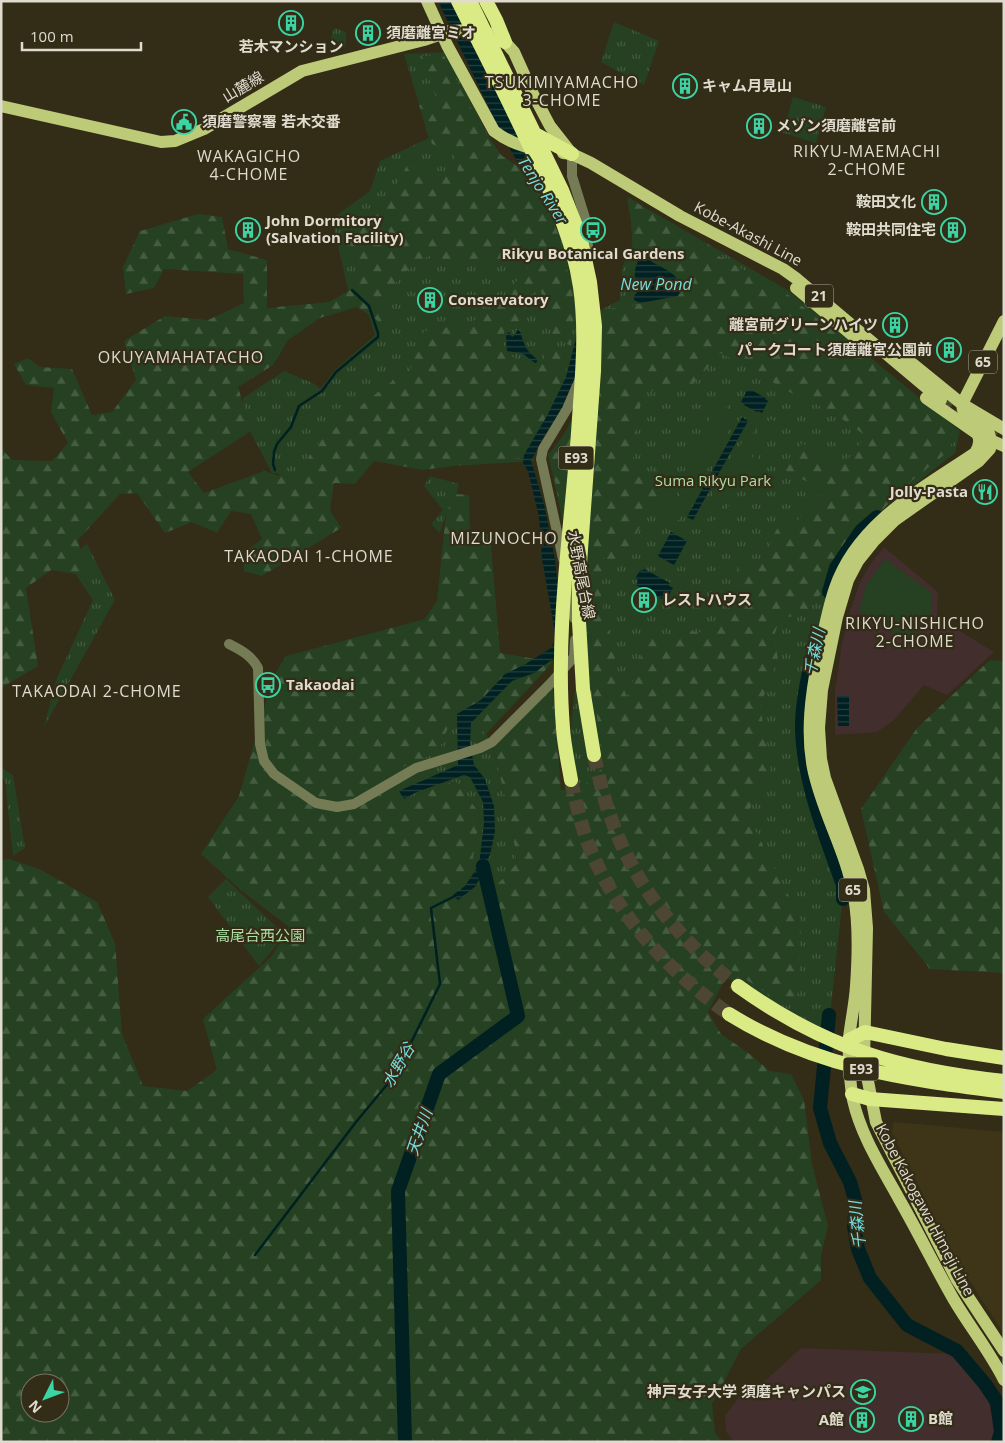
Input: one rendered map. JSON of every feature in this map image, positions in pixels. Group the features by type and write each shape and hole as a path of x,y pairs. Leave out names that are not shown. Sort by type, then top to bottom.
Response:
{"highway":[{"path":"449,1 492,90 502,106 536,136 572,154"},
{"path":"458,1 529,144"},
{"path":"470,1 529,144"},
{"path":"486,1 505,42"},
{"name":"E93","path":"529,144 562,190 580,236 594,304 594,370 579,577 579,622 583,689 594,755"},
{"name":"E93","path":"529,144 570,240 582,307 582,380 563,610 562,648 563,721 571,780"},
{"name":"E93","path":"738,986 804,1028 860,1052 920,1069 1004,1081"},
{"name":"E93","path":"728,1014 765,1036 836,1063 919,1080 1004,1092"},
{"path":"849,1040 865,1032 946,1049 1004,1058"},
{"path":"852,1094 870,1099 1004,1109"}],"main road":[{"name":"Kobe-Akashi Line","path":"427,1 446,33 494,131 507,140 572,154 596,165 680,216 783,269 941,400"},
{"path":"446,33 468,30 492,34 505,42"},
{"name":"山麓線","path":"1,106 161,142 175,141 204,129 302,71 446,33"},
{"name":"Kobe-Akashi Line","path":"505,42 514,52 550,126 572,154"},
{"path":"680,216 724,232 787,264 867,326 962,404 986,426 990,434 985,438"},
{"path":"680,216 732,250 759,264 795,287 930,401 985,438 1004,446"},
{"name":"65","path":"962,404 1004,321"},
{"path":"962,404 1004,429"},
{"name":"Kobe Kakogawa Himeji Line","path":"985,438 990,449 898,505 864,537 850,556 835,588 824,634 810,706 810,741 812,766 818,788 846,860 855,900 857,924 856,985 849,1040 852,1094 859,1119 873,1151 952,1297 1004,1380"},
{"path":"977,457 1004,446"},
{"name":"Kobe Kakogawa Himeji Line","path":"977,457 895,520 874,541 858,561 842,597 824,680 819,710 819,728 822,767 864,890 867,928 864,1061 870,1099 880,1133 957,1280 1004,1351"}],"street":[{"name":"水野高尾台線","path":"229,644 243,651 256,664 259,673 260,744 264,761 274,774 316,803 337,807 354,804 416,768 480,748 492,742 550,684 574,656 576,628 541,459 543,449 567,409 588,358 590,276 585,218 572,176 572,154"},
{"path":"985,438 1004,436"}],"shaded area":[{"path":"884,547 938,592 937,617 994,652 947,695 924,685 894,720 877,732 835,735 835,691 842,643 850,611 860,582 871,563"},
{"path":"893,1123 1004,1132 1004,1334 955,1258 892,1133"},
{"name":"神戸女子大学 須磨キャンパス","path":"801,1348 955,1354 988,1398 995,1430 991,1442 734,1442 726,1431 725,1416 746,1387 766,1380"}],"green space":[{"path":"614,22 659,41 644,85 601,62"},
{"path":"334,28 346,32 346,47 333,50 330,40"},
{"path":"445,52 502,162 560,233 578,305 573,375 533,451 534,461 423,468 371,457 294,492 278,473 272,473 243,418 243,398 284,371 315,384 320,389 335,370 375,335 366,306 348,290 334,228 337,215 370,191 380,161 429,138 404,54"},
{"path":"420,56 444,56 475,116 501,155 519,167 548,205 561,242 575,305 571,346 553,337 538,280 520,320 504,332 504,351 525,365 543,364 548,342 569,360 564,384 526,457 422,470 374,461 355,484 334,483 330,510 341,528 262,576 244,571 243,553 262,539 251,514 231,511 217,533 192,522 165,533 137,493 120,494 78,540 87,576 51,570 26,588 38,666 1,688 1,448 12,460 52,461 68,443 51,412 54,388 26,385 14,364 28,358 40,367 72,369 92,415 112,412 136,380 124,341 165,316 208,320 244,303 243,274 164,269 154,288 126,294 123,267 140,231 198,214 222,217 228,249 267,260 267,308 329,302 359,285 346,223 389,193 402,176 407,165 428,172 436,178 458,172 454,152 432,144 419,105 438,102","holes":["525,253 530,265 496,306 468,324 424,331 413,353 411,370 395,379 355,410 315,446 296,481 264,471 204,493 188,472 251,431 238,387 273,365 288,340 320,318 357,307 390,329 384,297 405,272 428,256 478,267"]},
{"path":"793,97 826,107 816,143 783,133"},
{"name":"Suma Rikyu Park","path":"627,197 789,291 960,431 955,453 884,508 860,531 804,728 811,786 844,886 828,1035 744,984 621,943 563,800 578,662 577,585 549,459 598,376 601,310 620,300 622,268 634,240"},
{"path":"629,197 683,236 790,296 955,432 950,450 904,487 841,554 826,588 802,615 780,618 774,636 778,659 760,706 771,769 747,814 801,920 799,991 788,1007 730,969 708,1012 721,1034 770,1071 791,1074 804,1100 812,1164 828,1226 821,1256 821,1280 741,1349 712,1404 715,1433 723,1442 1,1442 1,860 10,859 41,870 97,902 115,943 122,1034 143,1086 187,1091 217,1070 203,1019 272,956 289,927 242,891 201,854 239,796 273,677 286,656 425,619 437,601 446,513 456,494 469,495 470,536 490,533 500,653 553,662 486,734 456,708 438,752 384,775 402,801 455,781 480,814 473,858 484,899 517,863 511,820 493,748 553,687 561,790 580,790 603,767 596,709 587,663 585,617 587,581 592,554 572,546 548,455 596,393 601,310 635,305 681,294 678,277 633,251","holes":["721,353 795,395 831,411 866,436 840,469 802,443 781,468 825,491 797,521 779,526 771,539 770,552 757,564 742,564 733,576 739,598 716,634 680,630 646,641 627,697 620,680 602,603 600,585 611,562 600,557 619,563 684,452 653,472 632,469 642,391 688,389"]},
{"path":"724,392 732,396 726,408 730,411 698,441"},
{"path":"735,414 737,415 679,520 675,519 686,465 691,453"},
{"path":"770,419 777,423 751,471 758,426 764,429"},
{"path":"753,423 755,424 745,481 738,492 696,529 694,528"},
{"path":"679,473 671,519 658,512"},
{"path":"430,476 459,484 457,493 446,513 440,533 431,524 443,510 424,486"},
{"path":"733,503 712,541 700,533"},
{"path":"87,544 115,600 44,727 56,680 93,600 66,560"},
{"path":"885,559 932,593 931,614 924,619 909,643 859,611 866,586"},
{"path":"990,660 1004,661 1004,973 930,969 884,912 861,809 917,728"},
{"path":"456,708 486,734 493,748 511,820 517,864 484,899 473,858 480,814 455,781 402,801 384,775 438,752"},
{"path":"1,768 13,775 25,848 13,856 5,781 1,777"},
{"name":"高尾台西公園","path":"226,879 285,935 259,966 208,897"}],"water":[{"name":"Tenjo River","path":"438,1 453,1 553,182 577,297 561,234 542,190 522,170 501,133"},
{"name":"New Pond","path":"641,257 666,270 679,280 680,290 678,296 640,303 634,300 634,296 640,289 636,281 635,272 636,265"},
{"path":"579,305 586,339 574,381 563,407 531,461 544,504 555,560 559,596 558,655 534,673 512,681 471,723 470,744 474,765 485,779 494,806 495,831 490,855 476,886 458,900 453,895 465,886 479,865 484,823 483,802 470,777 464,775 417,792 404,799 399,791 458,765 457,714 481,700 505,674 524,665 551,648 556,638 542,559 539,517 528,471 523,463 524,455 548,414 566,377 576,338"},
{"path":"517,330 520,331 526,346 537,359 537,362 535,363 522,353 507,351 506,335 509,332 512,337"},
{"path":"747,390 751,390 768,401 762,413 741,402"},
{"path":"742,417 748,421 693,520 687,517"},
{"path":"671,532 687,541 674,565 658,556"},
{"path":"644,569 670,583 669,586 673,588 668,597 664,595 662,599 636,585 638,580 635,579 640,570"},
{"path":"837,696 849,696 849,726 838,726"}],"waterway":[{"path":"275,470 273,464 274,452 277,444 291,427 299,406 322,391 336,372 378,337 369,306 352,290"},
{"name":"千森川","path":"829,592 836,568 861,531 877,517"},
{"name":"千森川","path":"814,651 803,708 803,747 816,807 843,885 843,899"},
{"name":"天井川","path":"405,1442 398,1191 439,1074 518,1016 483,866"},
{"name":"水野谷","path":"255,1255 356,1122 395,1075 440,984 431,908 455,896"},
{"name":"千森川","path":"829,1015 820,1108 830,1143 850,1182 856,1203 854,1226 858,1249 870,1278 907,1325 957,1351 985,1384 997,1402 1001,1432 998,1442"}],"tunnel":[{"path":"941,400 1004,440"},
{"path":"594,755 603,795 611,818 621,843 647,890 679,932 697,951 738,986"},
{"path":"571,780 589,846 614,896 630,919 665,960 685,979 729,1014"}],"place":[{"name":"若木マンション","path":"291,23"},
{"name":"須磨離宮ミオ","path":"368,33"},
{"name":"キャム月見山","path":"685,86"},
{"name":"須磨警察署 若木交番","path":"184,122"},
{"name":"メゾン須磨離宮前","path":"759,126"},
{"name":"鞍田文化","path":"934,202"},
{"name":"John Dormitory (Salvation Facility)","path":"248,230"},
{"name":"Rikyu Botanical Gardens","path":"593,230"},
{"name":"鞍田共同住宅","path":"953,230"},
{"name":"Conservatory","path":"430,300"},
{"name":"離宮前グリーンハイツ","path":"895,325"},
{"name":"パークコート須磨離宮公園前","path":"949,350"},
{"name":"Jolly-Pasta","path":"985,492"},
{"name":"レストハウス","path":"644,600"},
{"name":"Takaodai","path":"268,685"},
{"name":"神戸女子大学 須磨キャンパス","path":"863,1392"},
{"name":"B館","path":"911,1419"},
{"name":"A館","path":"862,1420"}],"district":[{"name":"TSUKIMIYAMACHO 3-CHOME","path":"562,91"},
{"name":"RIKYU-MAEMACHI 2-CHOME","path":"867,160"},
{"name":"WAKAGICHO 4-CHOME","path":"249,165"},
{"name":"OKUYAMAHATACHO","path":"181,357"},
{"name":"MIZUNOCHO","path":"504,538"},
{"name":"TAKAODAI 1-CHOME","path":"309,556"},
{"name":"RIKYU-NISHICHO 2-CHOME","path":"915,632"},
{"name":"TAKAODAI 2-CHOME","path":"97,691"}]}
